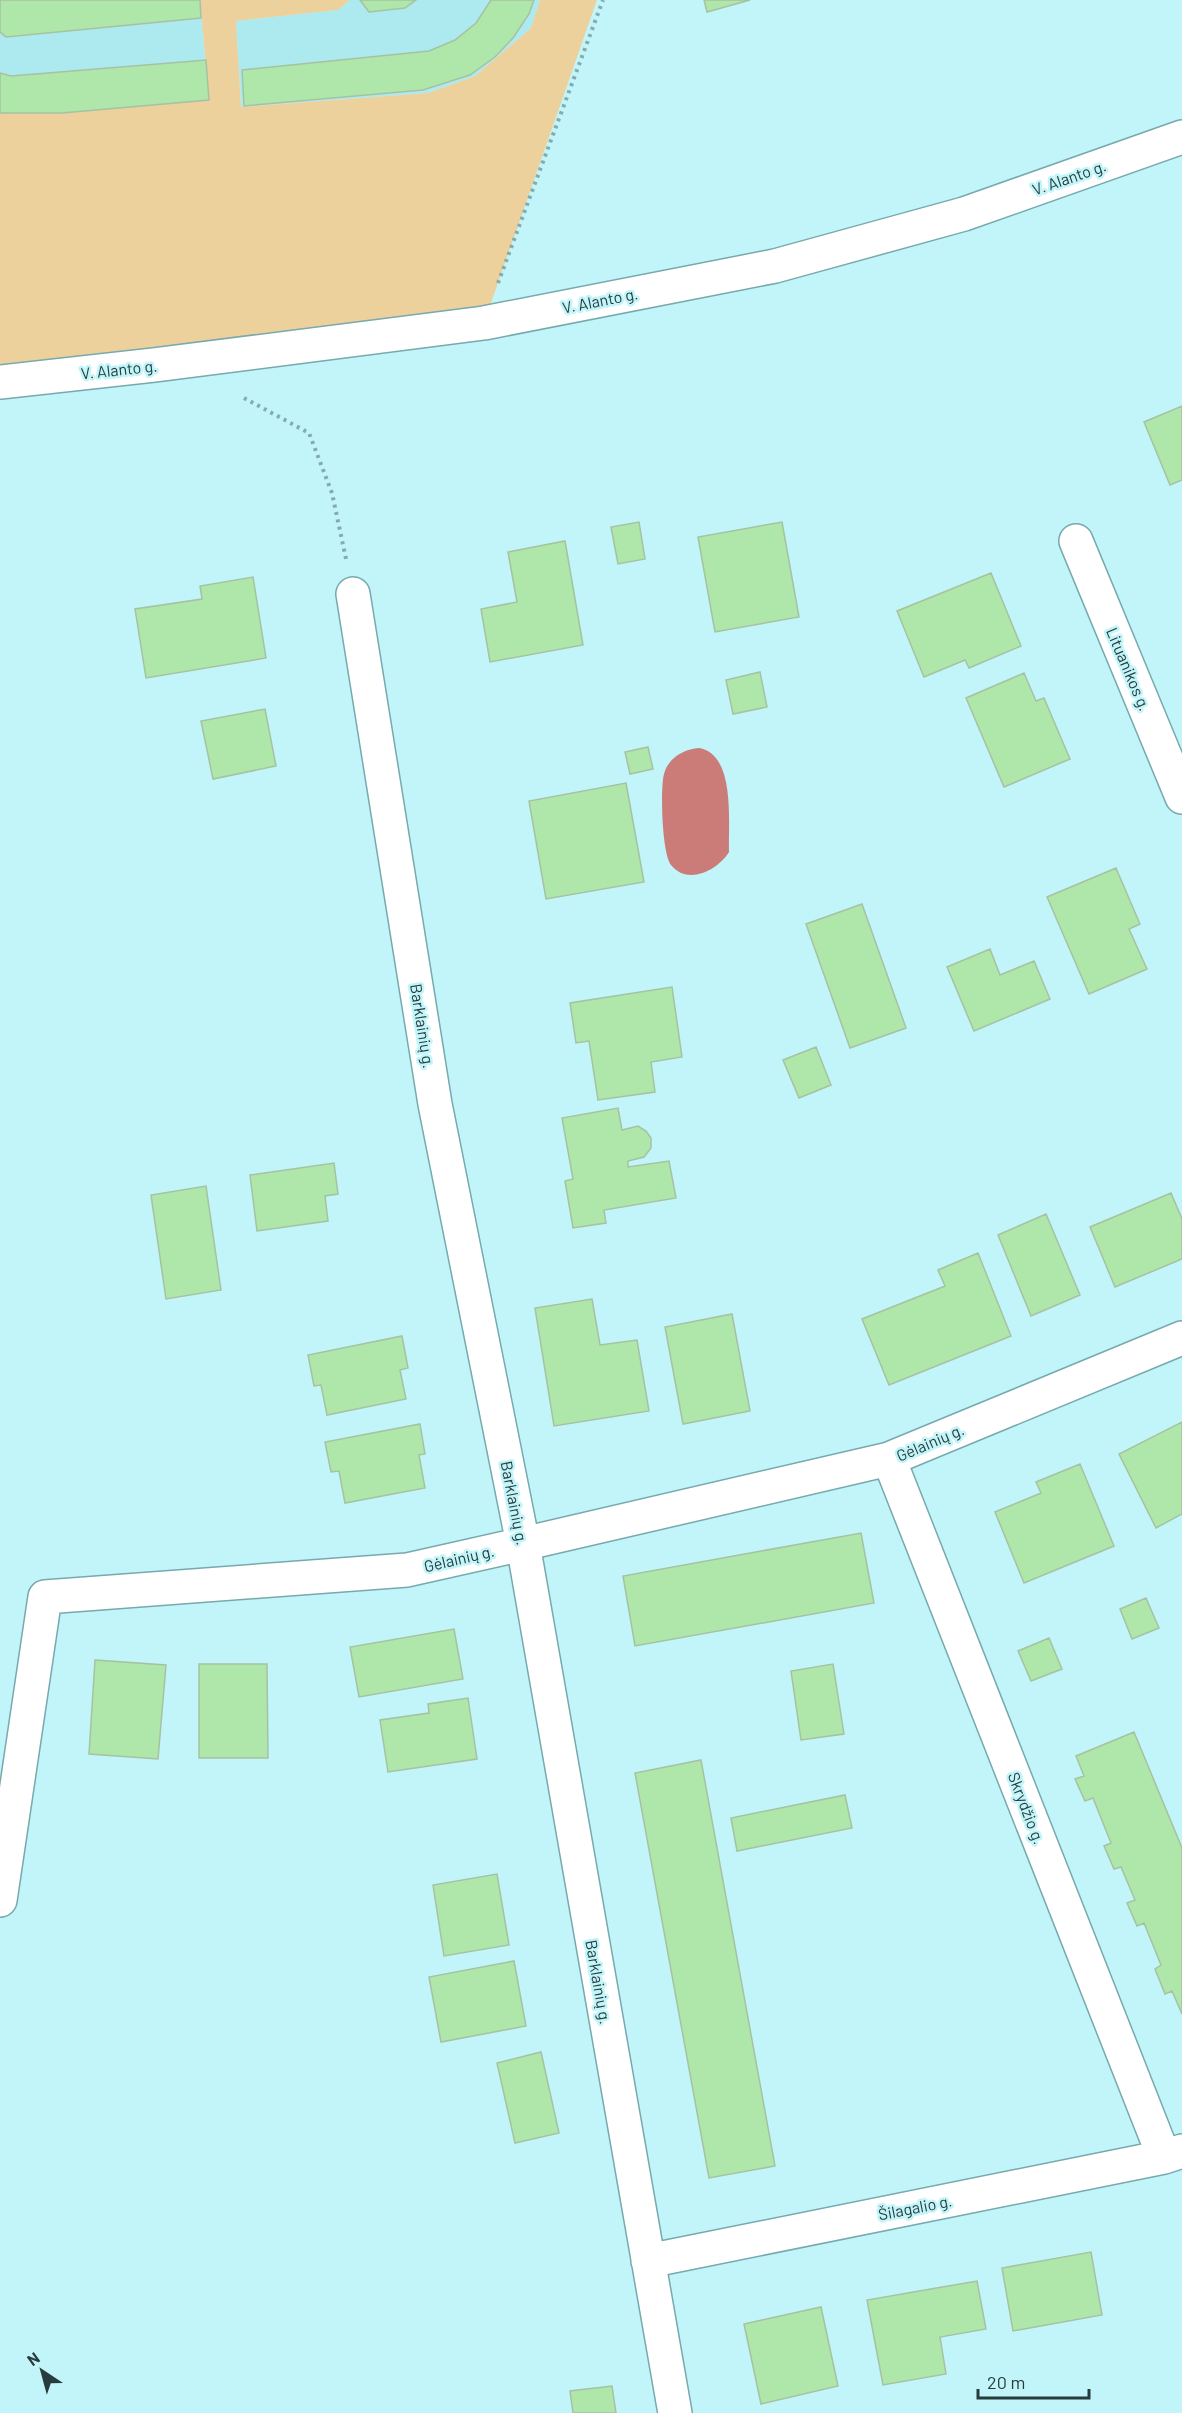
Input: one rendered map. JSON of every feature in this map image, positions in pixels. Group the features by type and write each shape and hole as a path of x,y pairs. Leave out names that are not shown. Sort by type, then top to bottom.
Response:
{"street":[{"name":"V. Alanto g.","path":"0,381 154,366 484,323 775,266 964,214 1182,137"},
{"name":"Lituanikos g.","path":"1076,541 1182,797"},
{"name":"Barklainių g.","path":"353,594 435,1104 524,1544 675,2413"},
{"name":"Gėlainių g.","path":"0,1900 45,1597 407,1570 524,1544 889,1460 1182,1338"},
{"name":"Skrydžio g.","path":"889,1460 1173,2154"},
{"name":"Šilagalio g.","path":"648,2261 1173,2154"}],"path":[{"path":"484,323 603,0"},
{"path":"244,398 309,433 332,492 353,594"}],"shaded area":[{"path":"0,0 200,0 209,100 62,113 0,113"},
{"path":"200,0 350,0 338,10 236,21 241,107 428,93 475,76 531,28 540,0 597,0 484,323 0,377 0,113 62,113 209,100"},
{"path":"350,0 540,0 531,28 475,76 428,93 241,107 236,21 338,10"},
{"path":"699,748 711,753 719,763 724,776 728,791 729,852 718,865 694,875 678,871 668,859 662,806 664,774 669,763 682,752"}],"building":[{"path":"0,0 200,0 201,18 6,37 0,32"},
{"path":"360,0 416,0 405,8 369,12"},
{"path":"491,0 534,0 529,14 513,38 495,57 470,75 423,90 244,106 242,70 429,51 455,40 476,23"},
{"path":"704,0 750,0 707,12"},
{"path":"206,60 209,100 62,113 0,113 0,73 11,76"},
{"path":"1182,406 1182,480 1170,485 1144,422"},
{"path":"639,522 645,559 618,564 611,527"},
{"path":"782,522 799,617 715,632 698,537"},
{"path":"565,541 583,645 490,662 481,609 517,602 508,552"},
{"path":"991,573 1021,646 969,668 965,660 924,677 897,611"},
{"path":"253,577 266,658 146,678 135,609 202,599 200,586"},
{"path":"760,672 767,707 733,714 726,680"},
{"path":"1024,673 1036,701 1044,698 1070,759 1004,787 966,698"},
{"path":"265,709 276,766 213,779 201,721"},
{"path":"648,747 653,769 630,774 625,752"},
{"path":"626,783 644,882 546,899 529,801"},
{"path":"1116,868 1140,924 1129,929 1147,969 1089,994 1047,897"},
{"path":"862,904 906,1028 850,1048 806,924"},
{"path":"990,949 1000,975 1034,961 1050,999 974,1031 947,967"},
{"path":"672,987 682,1057 651,1062 655,1092 598,1100 589,1041 576,1043 570,1003"},
{"path":"816,1047 831,1085 799,1098 783,1060"},
{"path":"618,1108 622,1130 638,1126 651,1138 651,1148 644,1157 628,1161 628,1167 669,1161 676,1198 604,1210 606,1223 573,1228 565,1181 573,1179 562,1118"},
{"path":"334,1163 338,1194 325,1196 328,1221 257,1231 250,1175"},
{"path":"206,1186 221,1290 166,1299 151,1195"},
{"path":"1171,1193 1182,1219 1182,1259 1115,1287 1090,1227"},
{"path":"1046,1214 1080,1295 1031,1316 998,1235"},
{"path":"978,1253 1011,1336 889,1385 862,1319 945,1286 938,1270"},
{"path":"592,1299 600,1345 637,1340 649,1411 554,1426 535,1308"},
{"path":"732,1314 750,1411 683,1424 665,1327"},
{"path":"402,1336 408,1368 400,1370 406,1399 327,1415 321,1385 314,1386 308,1355"},
{"path":"1182,1422 1182,1514 1156,1528 1119,1454"},
{"path":"420,1424 425,1454 419,1455 425,1488 345,1503 339,1471 331,1472 325,1442"},
{"path":"1080,1464 1114,1546 1024,1583 995,1512 1041,1493 1036,1482"},
{"path":"861,1533 874,1603 635,1646 623,1576"},
{"path":"1146,1598 1159,1628 1132,1639 1120,1609"},
{"path":"454,1629 463,1679 359,1697 350,1647"},
{"path":"1049,1638 1062,1669 1031,1681 1018,1651"},
{"path":"95,1660 166,1665 158,1759 89,1754"},
{"path":"199,1664 267,1664 268,1758 199,1758"},
{"path":"833,1664 844,1734 801,1740 791,1671"},
{"path":"468,1698 477,1759 388,1772 380,1720 429,1713 428,1704"},
{"path":"1134,1732 1182,1848 1182,2014 1172,1991 1165,1994 1155,1969 1161,1965 1144,1923 1137,1926 1127,1903 1135,1900 1121,1867 1114,1869 1104,1846 1111,1843 1093,1798 1085,1801 1075,1779 1084,1776 1076,1756"},
{"path":"701,1760 775,2166 709,2178 635,1773"},
{"path":"845,1795 852,1828 737,1851 731,1818"},
{"path":"497,1874 509,1945 444,1956 433,1885"},
{"path":"514,1961 526,2026 441,2042 429,1977"},
{"path":"541,2052 559,2133 515,2143 497,2063"},
{"path":"1091,2252 1102,2315 1013,2331 1002,2268"},
{"path":"977,2281 986,2329 940,2337 946,2374 883,2385 867,2300"},
{"path":"821,2307 838,2386 761,2404 744,2324"},
{"path":"612,2386 616,2413 573,2413 570,2391"}]}
